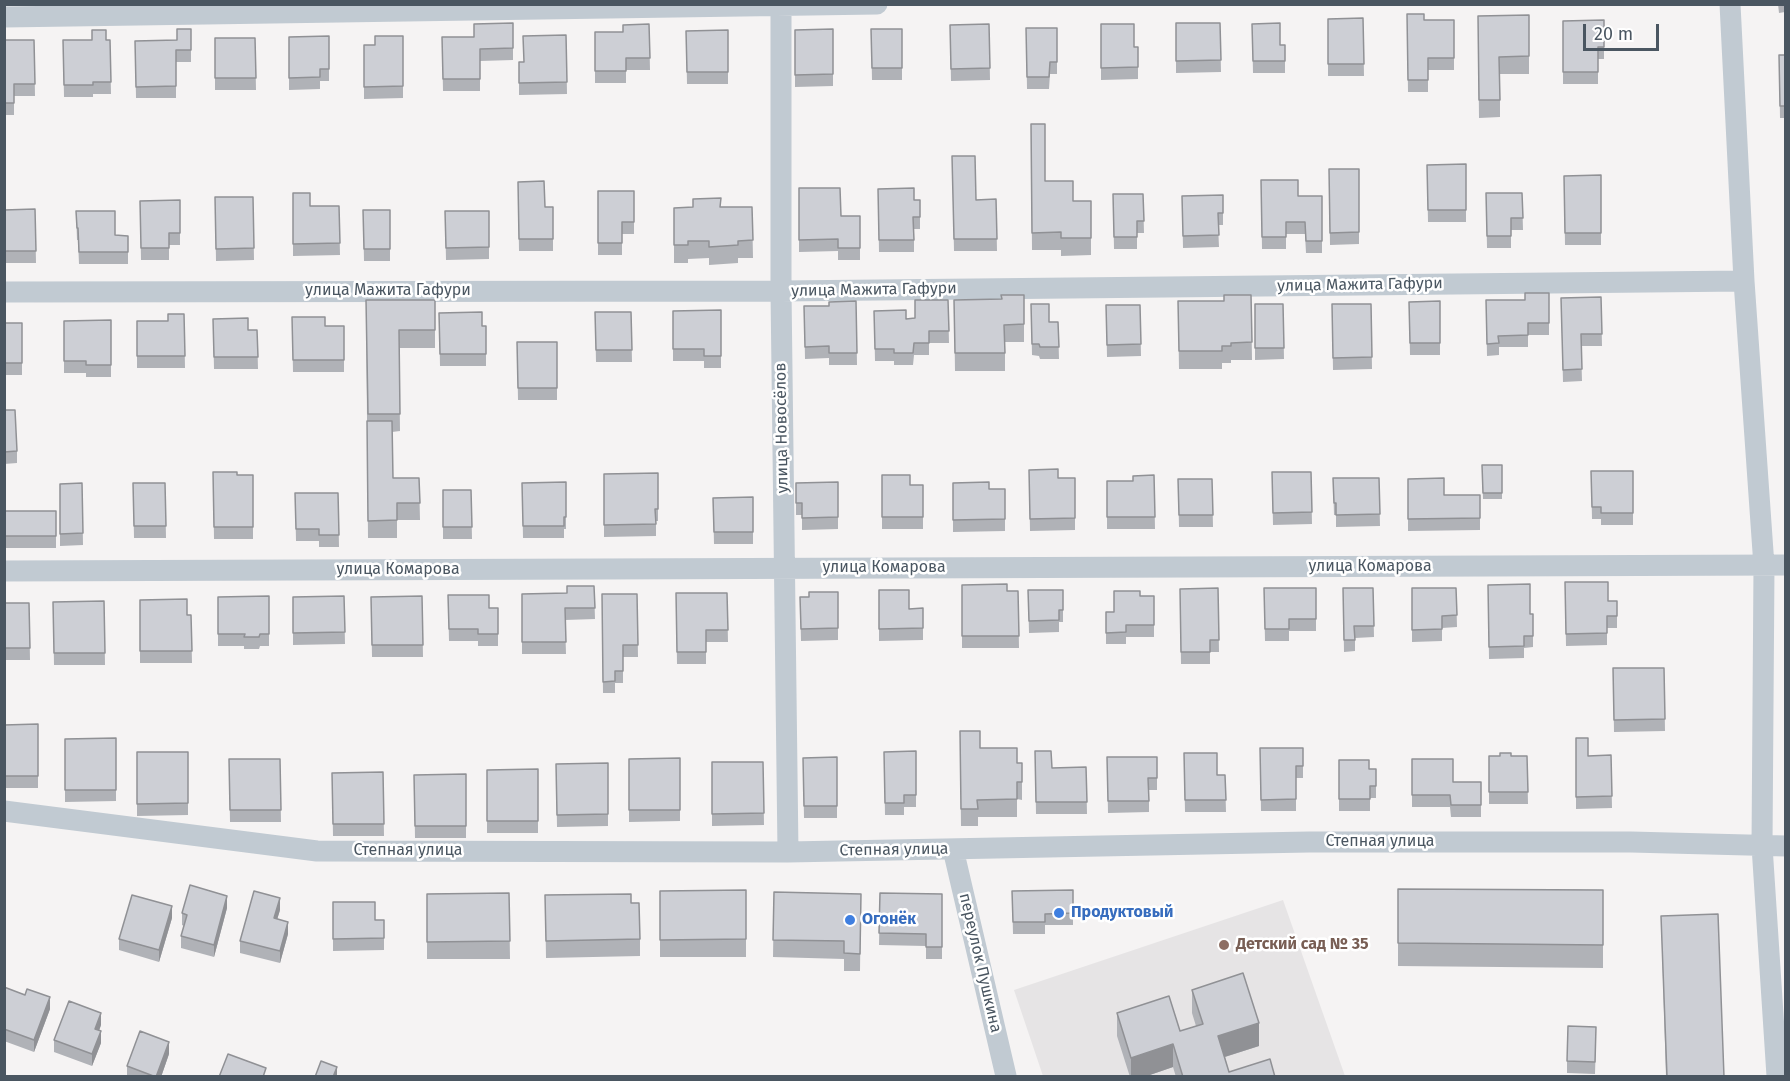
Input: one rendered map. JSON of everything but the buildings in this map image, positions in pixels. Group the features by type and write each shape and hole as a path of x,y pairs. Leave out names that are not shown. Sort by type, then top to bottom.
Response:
{"street":[{"path":"4,17 877,4"},
{"path":"1730,4 1744,281 1775,566 1762,846 1777,1077"},
{"name":"улица Новосёлов","path":"781,5 781,291 788,852"},
{"name":"улица Мажита Гафури","path":"4,292 781,291 1744,281"},
{"name":"улица Комарова","path":"4,571 1775,566"},
{"name":"Степная улица","path":"4,811 317,851 788,852 1309,842 1631,842 1785,846"},
{"name":"переулок Пушкина","path":"953,849 1006,1077"}],"shaded area":[{"name":"Детский сад № 35","path":"1283,900 1345,1076 1043,1076 1014,990"}],"place":[{"name":"Продуктовый","path":"1059,913"},
{"name":"Огонёк","path":"850,920"},
{"name":"Детский сад № 35","path":"1224,945"}]}
